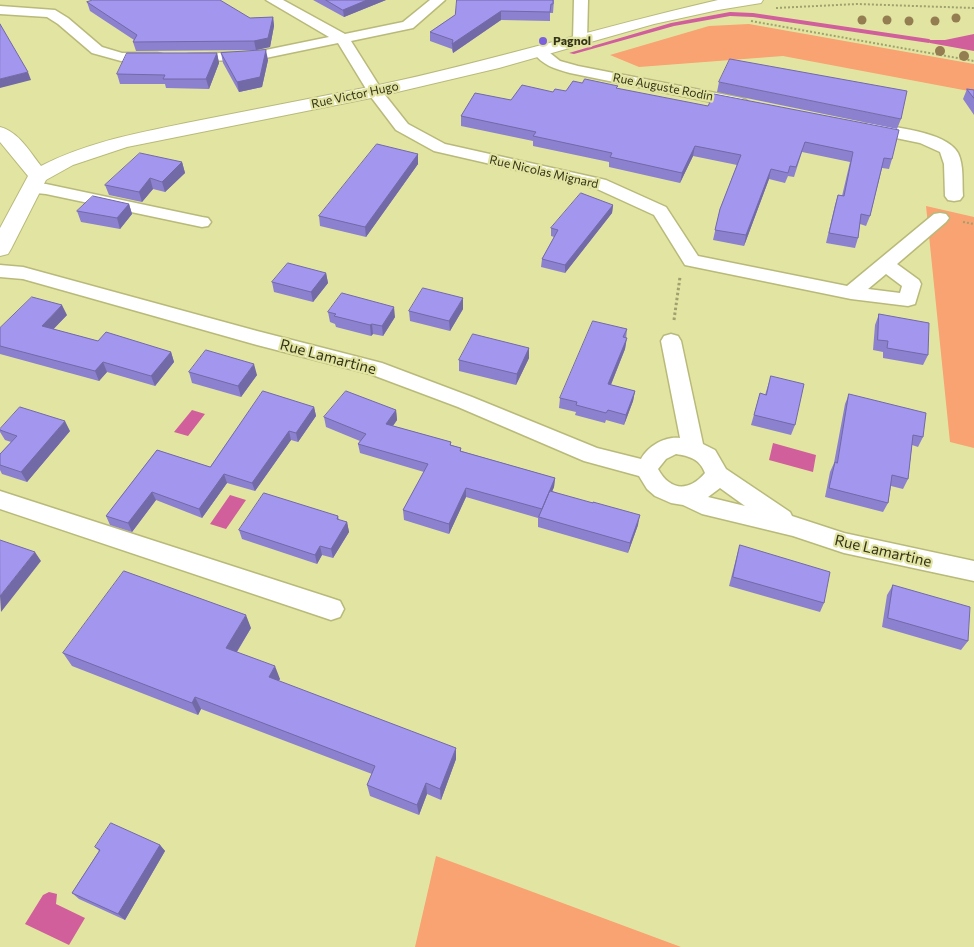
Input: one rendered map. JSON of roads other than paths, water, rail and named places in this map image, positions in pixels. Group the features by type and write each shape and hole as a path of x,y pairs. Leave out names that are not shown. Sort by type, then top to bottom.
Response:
{"street":[{"path":"273,0 342,38"},
{"path":"0,10 50,13 63,21 97,50 121,57 193,58 256,56 408,25 438,0"},
{"path":"580,40 581,0"},
{"name":"Rue Victor Hugo","path":"35,182 66,161 122,142 376,92 540,52 660,18 718,5 762,4"},
{"name":"Rue Nicolas Mignard","path":"342,38 376,92 402,127 440,148 600,184 660,211 692,261 851,293"},
{"name":"Rue Auguste Rodin","path":"540,52 555,64 575,70 758,107"},
{"path":"854,126 943,144 950,152 954,196"},
{"path":"0,133 10,140 35,182 46,189 128,204 202,222"},
{"path":"1,244 35,182"},
{"path":"851,293 940,218"},
{"path":"851,293 908,300 912,284 885,264"},
{"name":"Rue Lamartine","path":"0,271 23,273 258,338 375,368 465,402 592,455 647,468"},
{"path":"671,341 693,448"},
{"path":"676,446 693,448 705,454 714,462 718,474 710,485 688,496 681,496 667,492 654,482 647,468 651,458 660,451 676,446"},
{"name":"Rue Lamartine","path":"718,474 794,526"},
{"name":"Rue Lamartine","path":"688,496 702,504 794,526 844,543 974,572"},
{"path":"0,500 331,609"}],"waterway":[{"path":"572,53 673,24 730,14 753,15 929,41"}],"place":[{"name":"Pagnol","path":"543,41"}]}
